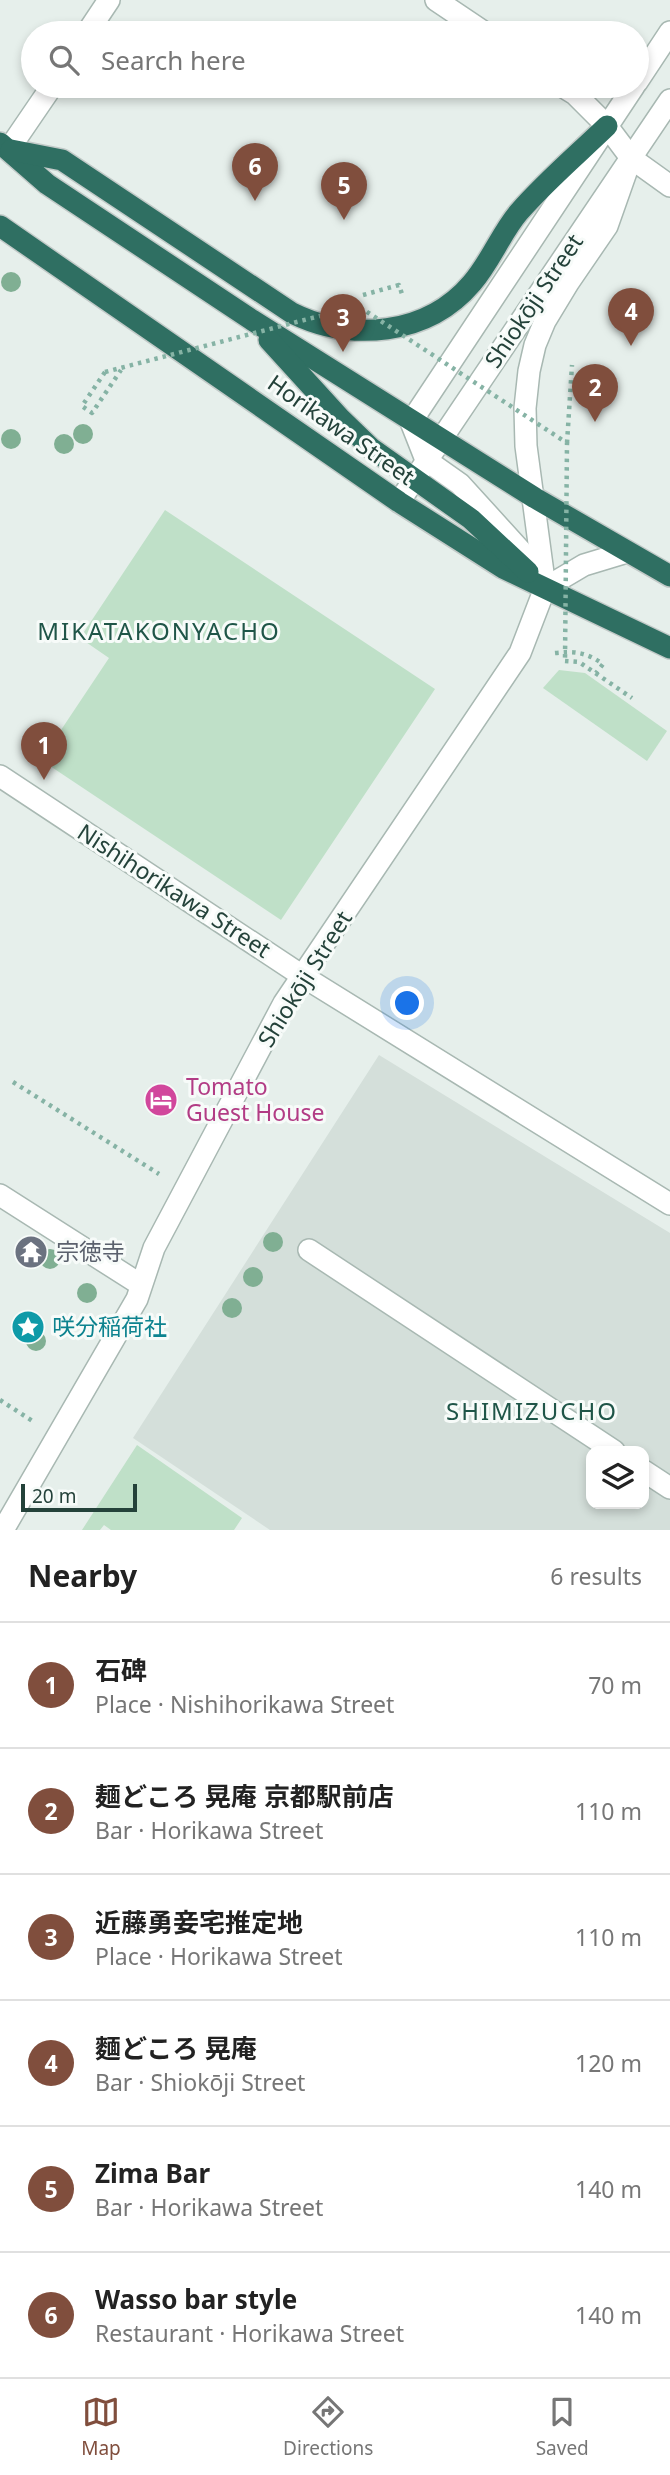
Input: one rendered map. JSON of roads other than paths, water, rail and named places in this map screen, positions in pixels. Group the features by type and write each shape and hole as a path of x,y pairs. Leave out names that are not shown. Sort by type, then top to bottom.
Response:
{"highway":[{"path":"4,146 62,160 292,313 334,329 365,331 410,324 437,311 462,293 473,282 518,213 607,126"},
{"name":"Horikawa Street","path":"4,146 47,184 251,320 440,440"},
{"name":"Horikawa Street","path":"0,226 398,502 503,568 670,648"},
{"path":"251,320 371,448 420,469 545,588"},
{"path":"440,440 670,576"}],"street":[{"path":"95,21 109,0"},
{"path":"436,0 467,21"},
{"name":"Shiokōji Street","path":"649,64 670,32"},
{"path":"4,146 42,98"},
{"path":"579,98 607,126 631,158 670,186"},
{"name":"Shiokōji Street","path":"411,422 626,98"},
{"name":"Shiokōji Street","path":"398,502 670,100"},
{"path":"627,552 584,565 545,588 526,446 525,408 529,370 545,321 607,226 631,158"},
{"path":"411,422 420,469"},
{"name":"Shiokōji Street","path":"3,1530 138,1299 154,1248 284,1003 520,653 545,588"},
{"name":"Nishihorikawa Street","path":"0,776 304,976 670,1204"},
{"path":"0,1195 141,1285"},
{"path":"309,1250 606,1446"},
{"path":"649,1474 670,1488"}],"place":[{"name":"Wasso bar style","path":"255,201"},
{"name":"Zima Bar","path":"344,220"},
{"name":"麵どころ 晃庵","path":"631,346"},
{"name":"近藤勇妾宅推定地","path":"343,352"},
{"name":"麺どころ 晃庵 京都駅前店","path":"595,422"},
{"name":"石碑","path":"44,780"},
{"name":"Tomato Guest House","path":"161,1100"},
{"name":"宗徳寺","path":"31,1252"},
{"name":"咲分稲荷社","path":"28,1327"}],"district":[{"name":"MIKATAKONYACHO","path":"159,632"},
{"name":"SHIMIZUCHO","path":"532,1412"}]}
